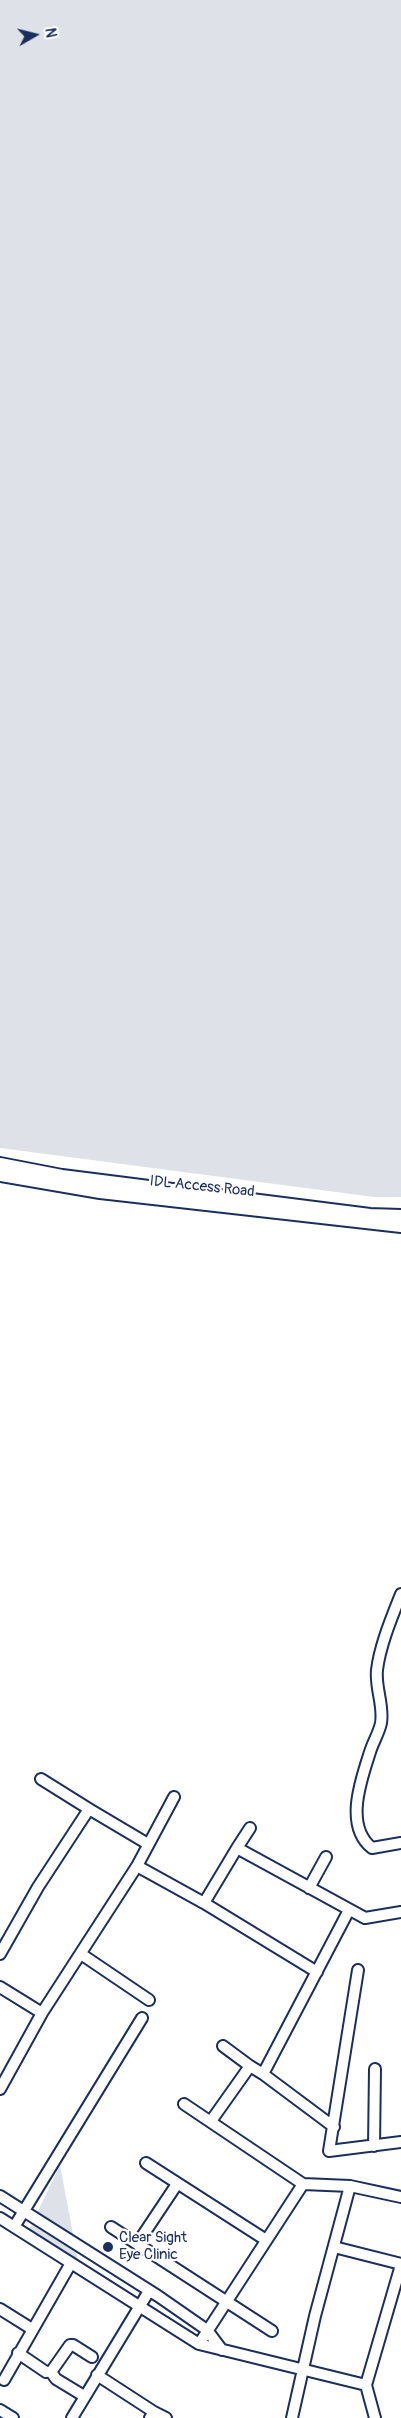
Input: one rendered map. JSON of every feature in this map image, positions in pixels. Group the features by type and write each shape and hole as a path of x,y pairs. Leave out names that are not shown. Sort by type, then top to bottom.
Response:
{"street":[{"path":"0,1164 100,1181 370,1215 401,1216"},
{"name":"IDL Access Road","path":"0,1175 100,1192 401,1226"},
{"path":"401,1594 377,1672 382,1708 381,1725 370,1752 356,1808 359,1828 365,1842 372,1848 401,1843"},
{"path":"41,1779 148,1844"},
{"path":"0,2089 3,2076 137,1866 174,1797"},
{"path":"0,1954 38,1887 89,1809"},
{"path":"204,1902 250,1828"},
{"path":"237,1848 365,1918 401,1912"},
{"path":"309,1888 326,1857"},
{"path":"137,1866 204,1902 316,1972"},
{"path":"262,2074 349,1910"},
{"path":"80,1954 149,2000"},
{"path":"358,1970 334,2127 328,2151 401,2142"},
{"path":"0,1987 42,2013"},
{"path":"14,2227 142,2018"},
{"path":"223,2046 334,2127"},
{"path":"211,2121 250,2066"},
{"path":"374,2146 375,2069"},
{"path":"184,2104 303,2184 350,2186 401,2197"},
{"path":"146,2163 266,2240"},
{"path":"137,2244 177,2184"},
{"path":"198,2344 303,2184"},
{"path":"292,2418 350,2186"},
{"path":"0,2196 149,2290 207,2330 222,2350"},
{"path":"0,2218 198,2344 366,2385"},
{"path":"111,2226 272,2331"},
{"path":"334,2247 401,2264 366,2385 374,2418"},
{"path":"4,2380 71,2263"},
{"path":"72,2418 149,2290"},
{"path":"0,2309 32,2329"},
{"path":"84,2396 56,2379 51,2372 70,2345 92,2357"},
{"path":"18,2353 46,2372"},
{"path":"97,2375 152,2415 166,2418"},
{"path":"0,2410 13,2418"}],"shaded area":[{"path":"0,0 401,0 401,1197 374,1197 0,1148"},
{"path":"60,2165 78,2261 28,2232"}],"place":[{"name":"Clear Sight Eye Clinic","path":"108,2247"}]}
